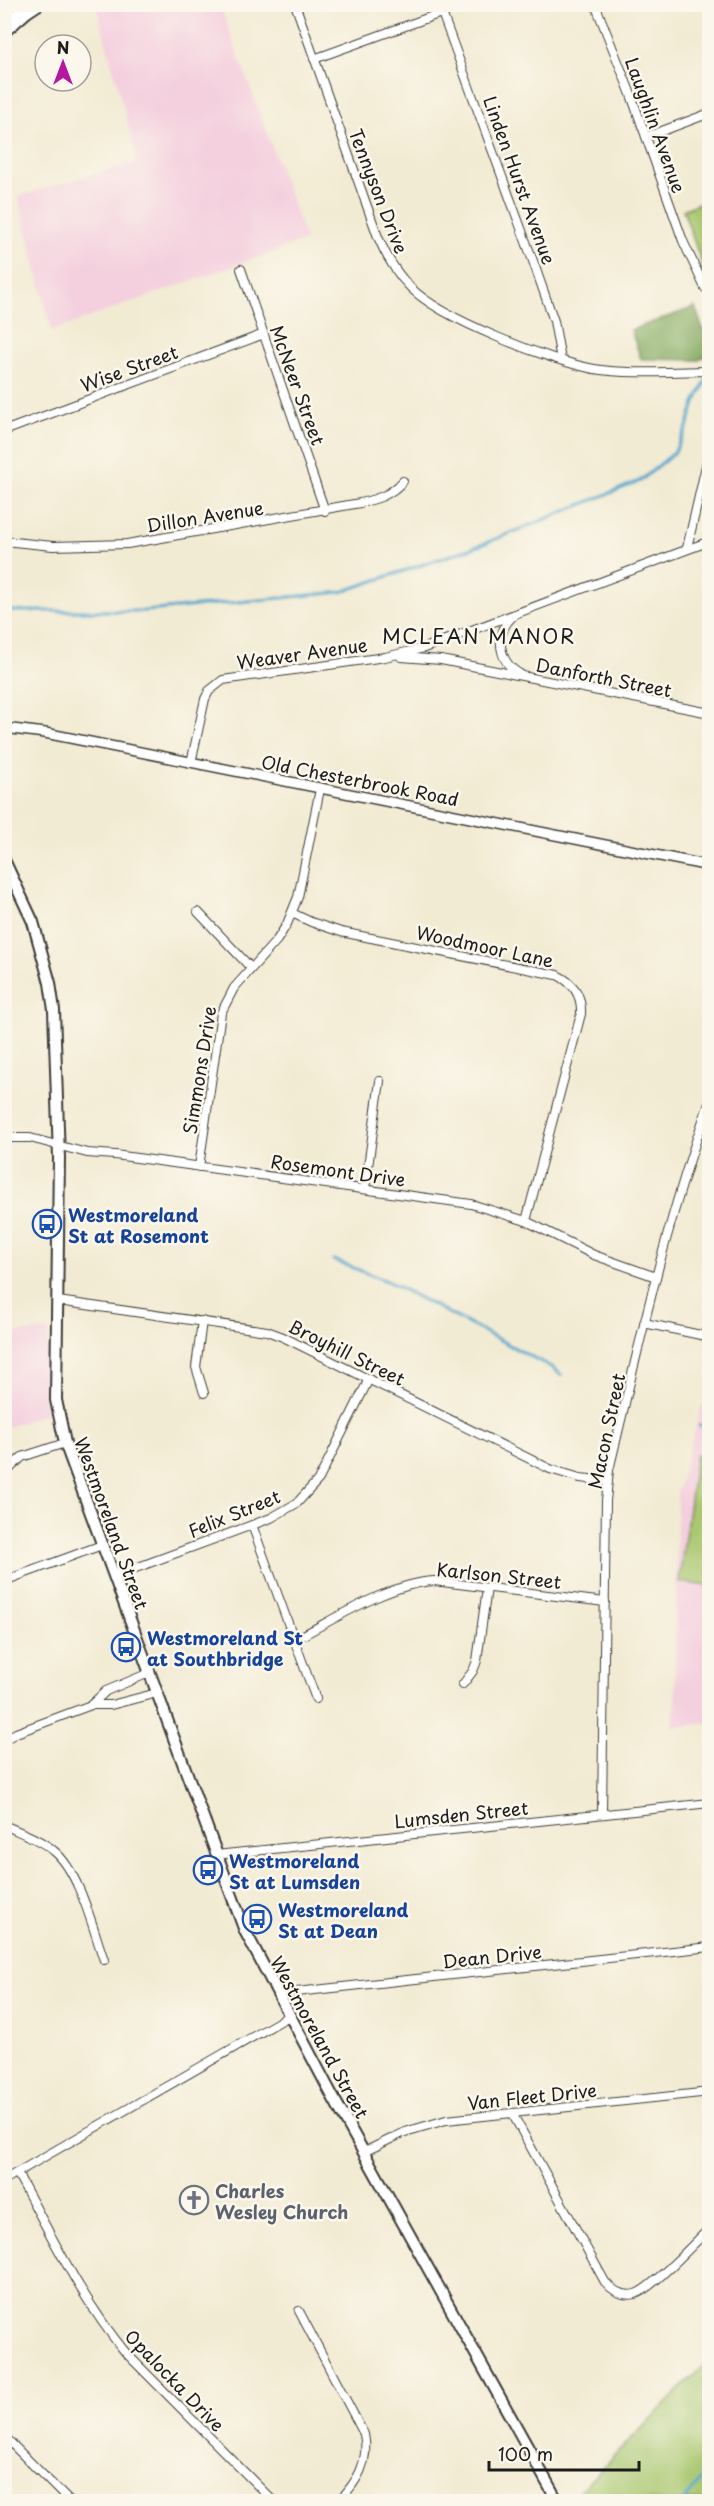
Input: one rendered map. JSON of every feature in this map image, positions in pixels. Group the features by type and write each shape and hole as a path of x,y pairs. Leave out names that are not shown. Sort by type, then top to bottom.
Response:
{"main road":[{"path":"4,32 39,4"},
{"path":"4,17 27,12"},
{"name":"Westmoreland Street","path":"4,860 33,922 50,983 54,1010 59,1146 56,1400 65,1443 245,1931 289,2016 554,2500"}],"street":[{"name":"Tennyson Drive","path":"295,4 373,225 398,273 419,295 456,317 561,360 605,370 710,370"},
{"path":"314,59 466,4"},
{"name":"Laughlin Avenue","path":"595,4 683,241 705,288"},
{"name":"Linden Hurst Avenue","path":"442,13 534,261 554,321 561,360"},
{"path":"646,137 710,113"},
{"name":"McNeer Street","path":"241,269 326,511"},
{"name":"Wise Street","path":"4,431 264,334"},
{"path":"687,548 709,453"},
{"name":"Dillon Avenue","path":"5,541 53,546 114,545 326,511 381,498 403,481"},
{"path":"4,522 5,541"},
{"name":"Weaver Avenue","path":"191,763 204,699 209,691 223,680 385,657 424,648 710,541"},
{"path":"516,613 504,628 500,645 507,664 525,676"},
{"name":"Danforth Street","path":"385,657 441,660 710,713"},
{"name":"Old Chesterbrook Road","path":"4,728 45,733 710,866"},
{"name":"Simmons Drive","path":"199,1167 221,1013 234,988 277,940 292,913 298,897 320,789"},
{"path":"198,912 251,968"},
{"name":"Woodmoor Lane","path":"292,913 341,932 558,975 573,985 581,1002 581,1014 526,1221"},
{"path":"365,1188 380,1081"},
{"name":"Macon Street","path":"602,1814 608,1480 656,1277 692,1149 710,1101"},
{"name":"Rosemont Drive","path":"4,1138 30,1138 87,1154 461,1201 526,1221 594,1255 656,1277"},
{"name":"Broyhill Street","path":"58,1301 267,1331 550,1469 580,1478 608,1480"},
{"path":"202,1321 196,1367 204,1393"},
{"path":"644,1323 710,1337"},
{"name":"Felix Street","path":"114,1576 285,1511 309,1492 332,1457 369,1379"},
{"path":"4,1474 22,1457 65,1443"},
{"path":"252,1525 316,1699"},
{"path":"4,1581 102,1545"},
{"name":"Karlson Street","path":"294,1640 405,1585 434,1581 605,1602"},
{"path":"463,1684 477,1661 487,1588"},
{"path":"91,1705 106,1690 149,1673"},
{"path":"4,1740 16,1733 91,1705 111,1705 157,1693"},
{"name":"Lumsden Street","path":"216,1856 710,1803"},
{"path":"4,1825 43,1843 63,1859 73,1875 104,1960"},
{"name":"Dean Drive","path":"278,1994 710,1947"},
{"path":"4,2180 289,2016"},
{"name":"Van Fleet Drive","path":"364,2152 424,2126 446,2120 710,2092"},
{"path":"512,2113 605,2282 618,2293 634,2294 642,2291 710,2228"},
{"name":"Opalocka Drive","path":"17,2173 111,2336 274,2502"},
{"path":"615,2303 618,2293"},
{"path":"299,2311 364,2434 366,2451 362,2470 338,2502"},
{"path":"4,2436 70,2502"}],"shaded area":[{"path":"96,5 220,5 306,240 52,331 18,196 138,162"},
{"path":"48,1330 46,1413 5,1428 5,1334"},
{"path":"702,1405 710,1407 709,1723 672,1727 675,1702 677,1494"}],"green space":[{"path":"709,199 709,284 683,210"},
{"path":"695,307 709,347 707,355 699,360 641,359 631,330"},
{"path":"696,1455 709,1456 709,1586 679,1582"},
{"path":"709,2360 709,2501 576,2501 574,2497"}],"waterway":[{"path":"4,611 146,611 341,592 478,546 640,481 674,453 710,373"},
{"path":"333,1260 387,1281 553,1368 561,1375"},
{"path":"699,1425 710,1427"},
{"path":"684,2502 707,2470 710,2462"}],"place":[{"name":"Westmoreland St at Rosemont","path":"47,1224"},
{"name":"Westmoreland St at Southbridge","path":"126,1647"},
{"name":"Westmoreland St at Lumsden","path":"208,1870"},
{"name":"Westmoreland St at Dean","path":"257,1919"},
{"name":"Charles Wesley Church","path":"194,2200"}],"district":[{"name":"MCLEAN MANOR","path":"479,636"}]}
